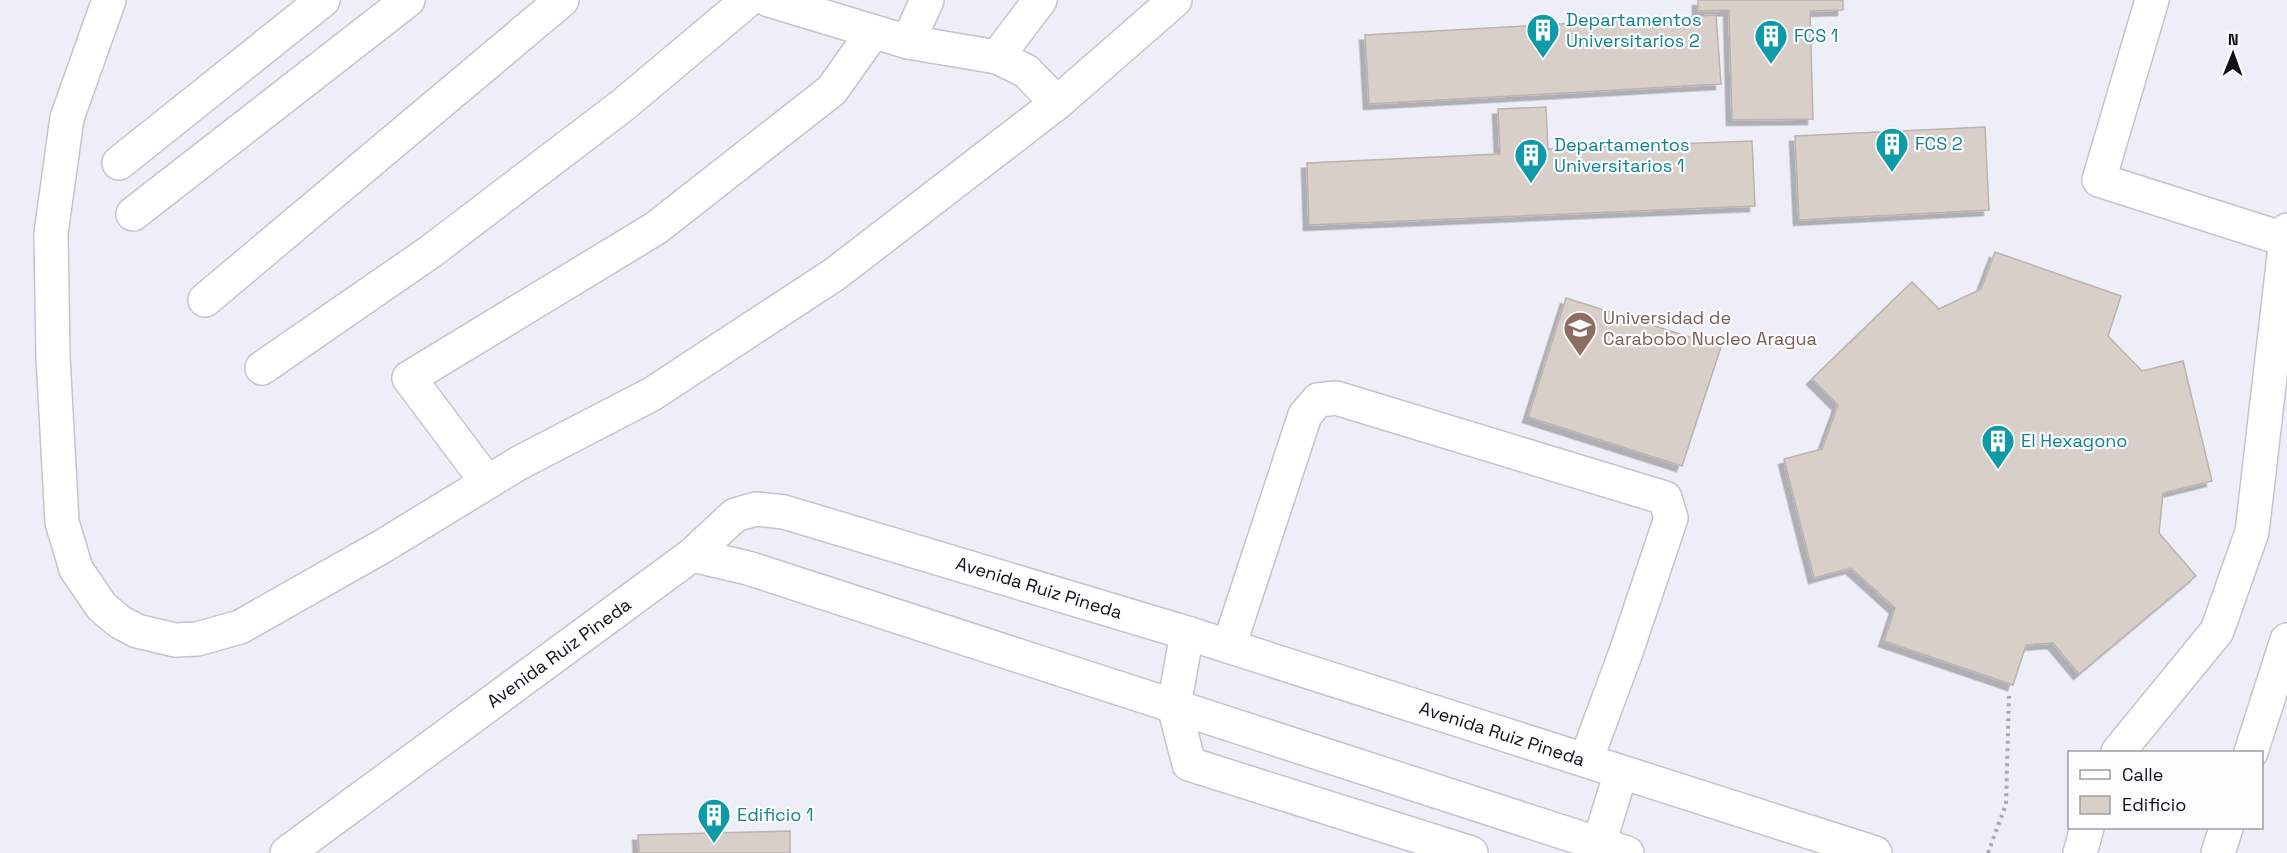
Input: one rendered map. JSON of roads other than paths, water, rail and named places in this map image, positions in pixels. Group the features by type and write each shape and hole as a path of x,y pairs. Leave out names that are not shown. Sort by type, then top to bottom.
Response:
{"street":[{"path":"109,0 67,118 51,233 53,357 62,522 67,546 87,589 111,615 137,632 175,640 219,634 240,627 383,546 487,482 652,394 835,274 1057,103 1175,0"},
{"path":"119,163 322,0"},
{"path":"133,214 408,0"},
{"path":"205,300 562,0"},
{"path":"261,368 439,246 622,105 748,0"},
{"path":"769,0 908,42 997,57 1026,70 1057,103"},
{"path":"908,42 927,0"},
{"path":"997,57 1040,0"},
{"path":"2120,751 2217,631 2252,532 2286,235 2100,180 2152,0"},
{"path":"487,482 409,378 656,228 832,90 873,32"},
{"path":"1229,646 1305,416 1318,400 1336,398 1665,498 1671,518 1626,652 1586,760"},
{"name":"Avenida Ruiz Pineda","path":"287,853 692,555 735,515 756,509 784,512 1187,633 1875,853"},
{"path":"692,555 748,568 1607,850 1621,772"},
{"path":"1187,633 1174,706 1189,764 1471,853"},
{"path":"2252,751 2287,640"},
{"path":"2080,853 2087,829"},
{"path":"2218,853 2226,829"}],"place":[{"name":"Departamentos Universitarios 2","path":"1543,59"},
{"name":"FCS 1","path":"1771,65"},
{"name":"FCS 2","path":"1892,173"},
{"name":"Departamentos Universitarios 1","path":"1531,184"},
{"name":"Universidad de Carabobo Nucleo Aragua","path":"1580,357"},
{"name":"El Hexagono","path":"1998,470"},
{"name":"Edificio 1","path":"714,844"}]}
